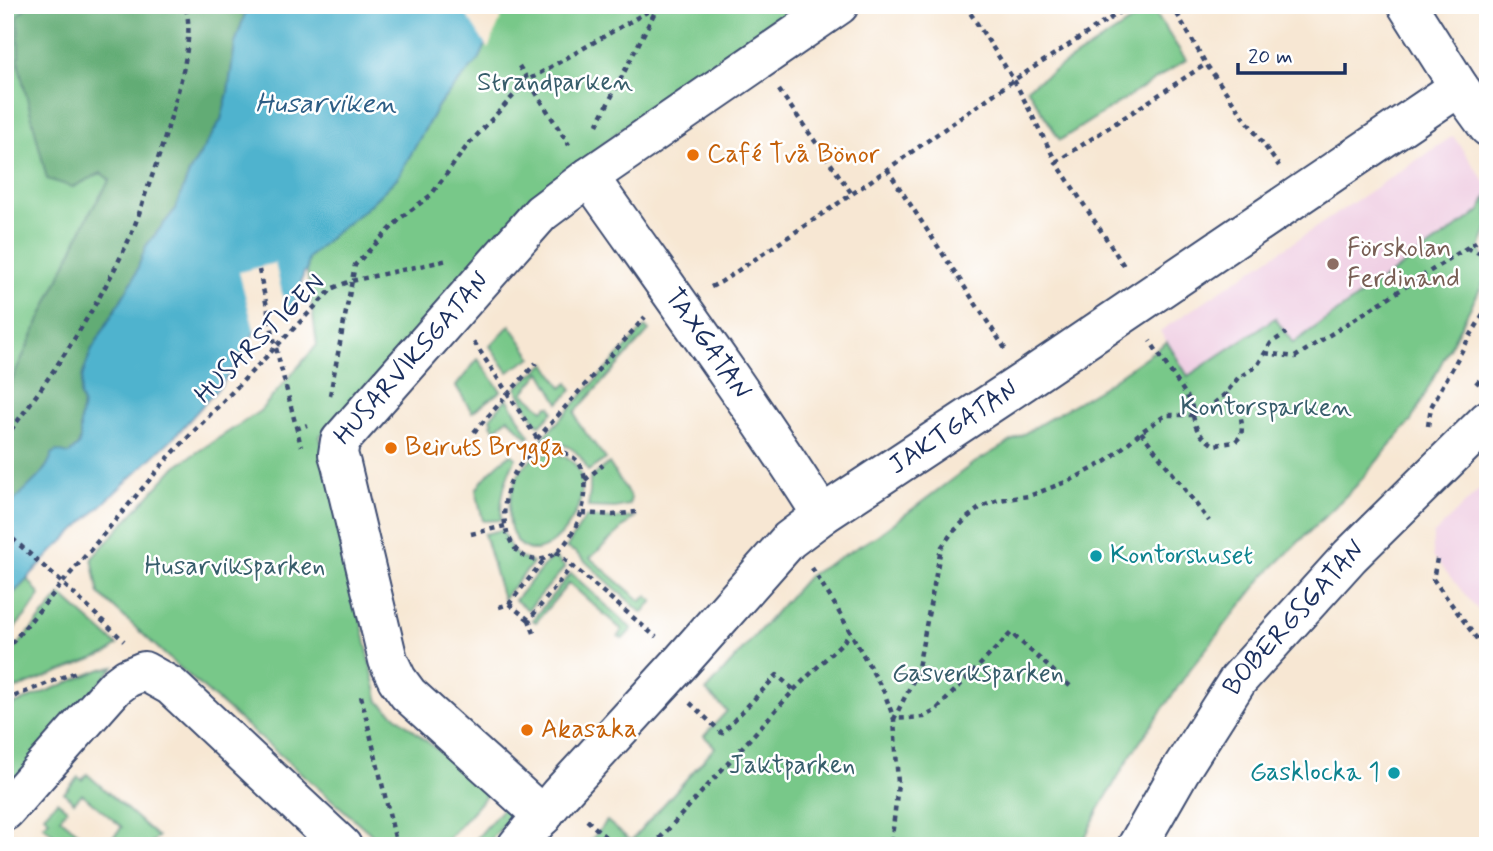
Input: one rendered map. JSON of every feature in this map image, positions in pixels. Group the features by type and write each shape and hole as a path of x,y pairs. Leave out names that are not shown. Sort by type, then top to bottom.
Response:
{"street":[{"name":"HUSARVIKSGATAN","path":"543,816 408,694 397,679 388,660 338,454 340,441 502,256 584,168 839,5"},
{"path":"1407,5 1488,127"},
{"name":"JAKTGATAN","path":"517,846 559,795 683,680 789,540 822,515 1023,382 1146,317 1300,195 1459,87"},
{"name":"TAXGATAN","path":"584,168 822,515"},
{"name":"BOBERGSGATAN","path":"1137,846 1180,771 1238,680 1350,556 1488,420"},
{"path":"5,811 115,687 144,671 171,686 342,846"}],"path":[{"path":"5,438 44,387 89,316 131,235 164,143 184,67 188,33 186,5"},
{"path":"965,5 1014,80 1056,162 1146,317 1191,402 1195,428 1214,445 1235,442 1241,436 1242,420 1232,399 1225,394"},
{"path":"727,278 1014,80 1131,5"},
{"path":"1172,5 1206,64 1300,195"},
{"path":"584,168 659,6"},
{"name":"HUSARSTIGEN","path":"5,651 60,581 169,458 333,288 351,281 355,265 402,217 430,195 467,146 528,80 659,6"},
{"path":"1056,162 1206,64"},
{"path":"519,66 584,168"},
{"path":"778,90 852,194"},
{"path":"887,169 1003,346 1023,382"},
{"path":"1265,353 1295,357 1479,240"},
{"path":"1467,248 1488,253"},
{"path":"328,405 351,281 461,257 502,256"},
{"path":"259,270 287,389"},
{"path":"1428,427 1431,407 1488,307"},
{"path":"537,439 637,326"},
{"path":"894,719 916,673 941,548 968,517 981,507 998,500 1029,496 1071,480 1107,461 1166,415 1193,415 1205,411 1225,394 1238,378 1257,366 1271,343 1286,333"},
{"path":"482,355 544,450"},
{"path":"474,432 536,363"},
{"path":"1480,380 1488,370"},
{"path":"296,429 316,422"},
{"path":"1142,432 1209,521"},
{"path":"499,607 509,604 543,560 557,553 582,513 585,480 577,460 555,450 535,451 525,458 511,481 504,510 505,526 515,550 534,560 543,560"},
{"path":"585,480 603,465"},
{"path":"582,513 613,515 636,512"},
{"path":"471,534 505,526"},
{"path":"5,532 122,639"},
{"path":"789,540 807,561 851,634 884,692 894,719 898,784 891,846"},
{"path":"557,553 683,680 722,733 777,675 794,690"},
{"path":"1437,559 1433,579 1488,654"},
{"path":"529,620 572,566"},
{"path":"509,604 529,620 534,633"},
{"path":"894,719 924,717 935,711 1011,633 1070,686"},
{"path":"653,846 794,690 851,634"},
{"path":"5,700 78,671"}],"shaded area":[{"name":"Förskolan Ferdinand","path":"1453,136 1488,186 1488,194 1480,211 1293,344 1274,318 1188,376 1160,331"},
{"path":"1488,481 1488,622 1433,556 1433,535"}],"green space":[{"path":"5,5 29,5 18,15 73,187 101,173 110,180 88,216 5,395"},
{"path":"29,5 248,5 235,44 221,120 190,171 175,210 146,246 134,278 92,349 83,374 78,446 69,454 61,454 51,460 38,478 9,507 5,505 5,395 88,216 110,180 101,173 73,187 47,179 19,66 18,15"},
{"path":"499,5 813,5 624,127 566,174 320,436 379,702 489,792 442,846 387,846 172,661 99,594 92,558 176,466 260,411 317,345 307,271 308,258 398,177 439,104 480,58"},
{"path":"1152,8 1186,60 1060,140 1027,88"},
{"name":"Gasverksparken","path":"1488,194 1488,227 1480,249 1488,274 1411,421 1356,486 1265,575 1191,668 1129,758 1081,846 586,846 607,821 631,841 715,747 704,736 727,711 706,691 808,576 878,535 971,465 1103,387 1167,342 1188,376 1275,318 1293,343 1480,211"},
{"path":"510,325 532,357 508,372 490,346"},
{"path":"645,327 649,331 575,412 579,424 606,459 588,471 571,448 541,440"},
{"path":"478,359 501,391 472,412 456,386"},
{"path":"546,363 562,388 568,383 572,390 559,403 541,372 523,393 543,410 551,406 553,412 540,425 516,388"},
{"path":"507,398 530,436 528,438 508,418 495,430 491,424 493,422 490,418"},
{"path":"551,453 572,462 581,477 581,496 574,516 562,534 547,546 532,550 518,542 513,533 510,502 518,476 527,463"},
{"path":"511,454 516,458 504,488 501,520 483,521 476,490 483,479"},
{"path":"609,463 631,498 629,505 615,508 588,507 590,478"},
{"path":"588,517 635,517 590,558 641,601 647,596 653,601 642,613 575,552 566,548"},
{"path":"502,530 513,551 533,563 503,599 484,534"},
{"path":"554,557 565,567 528,610 515,600"},
{"path":"571,573 632,629 623,639 618,636 622,630 569,583 536,622 532,620"},
{"path":"28,579 40,595 5,639 5,602"},
{"path":"61,595 117,645 108,653 5,693 5,660"},
{"path":"114,667 5,790 5,708 102,669"},
{"path":"87,774 158,837 148,846 105,846 122,827 82,794 74,802 64,793 78,777 82,780"},
{"path":"57,801 67,809 60,818 95,846 66,846 43,825 49,820 44,815"},
{"path":"503,808 513,815 485,846 470,846"}],"water":[{"name":"Husarviken","path":"248,5 499,5 499,15 480,58 439,104 398,177 308,258 307,271 304,272 294,303 254,333 223,383 176,435 53,551 5,602 5,515 16,499 43,471 52,454 56,451 69,454 78,446 83,374 92,349 134,278 146,246 175,210 190,171 221,120 235,44"}],"pier":[{"path":"460,5 496,5 502,16 488,49"},
{"path":"275,263 287,314 256,337 239,272"}],"place":[{"name":"Café Två Bönor","path":"693,155"},
{"name":"Förskolan Ferdinand","path":"1333,264"},
{"name":"Beiruts Brygga","path":"391,448"},
{"name":"Kontorshuset","path":"1096,556"},
{"name":"Akasaka","path":"527,730"},
{"name":"Gasklocka 1","path":"1394,773"}],"park label":[{"name":"Strandparken","path":"555,83"},
{"name":"Kontorsparken","path":"1266,408"},
{"name":"Husarviksparken","path":"235,567"},
{"name":"Jaktparken","path":"792,766"}]}
